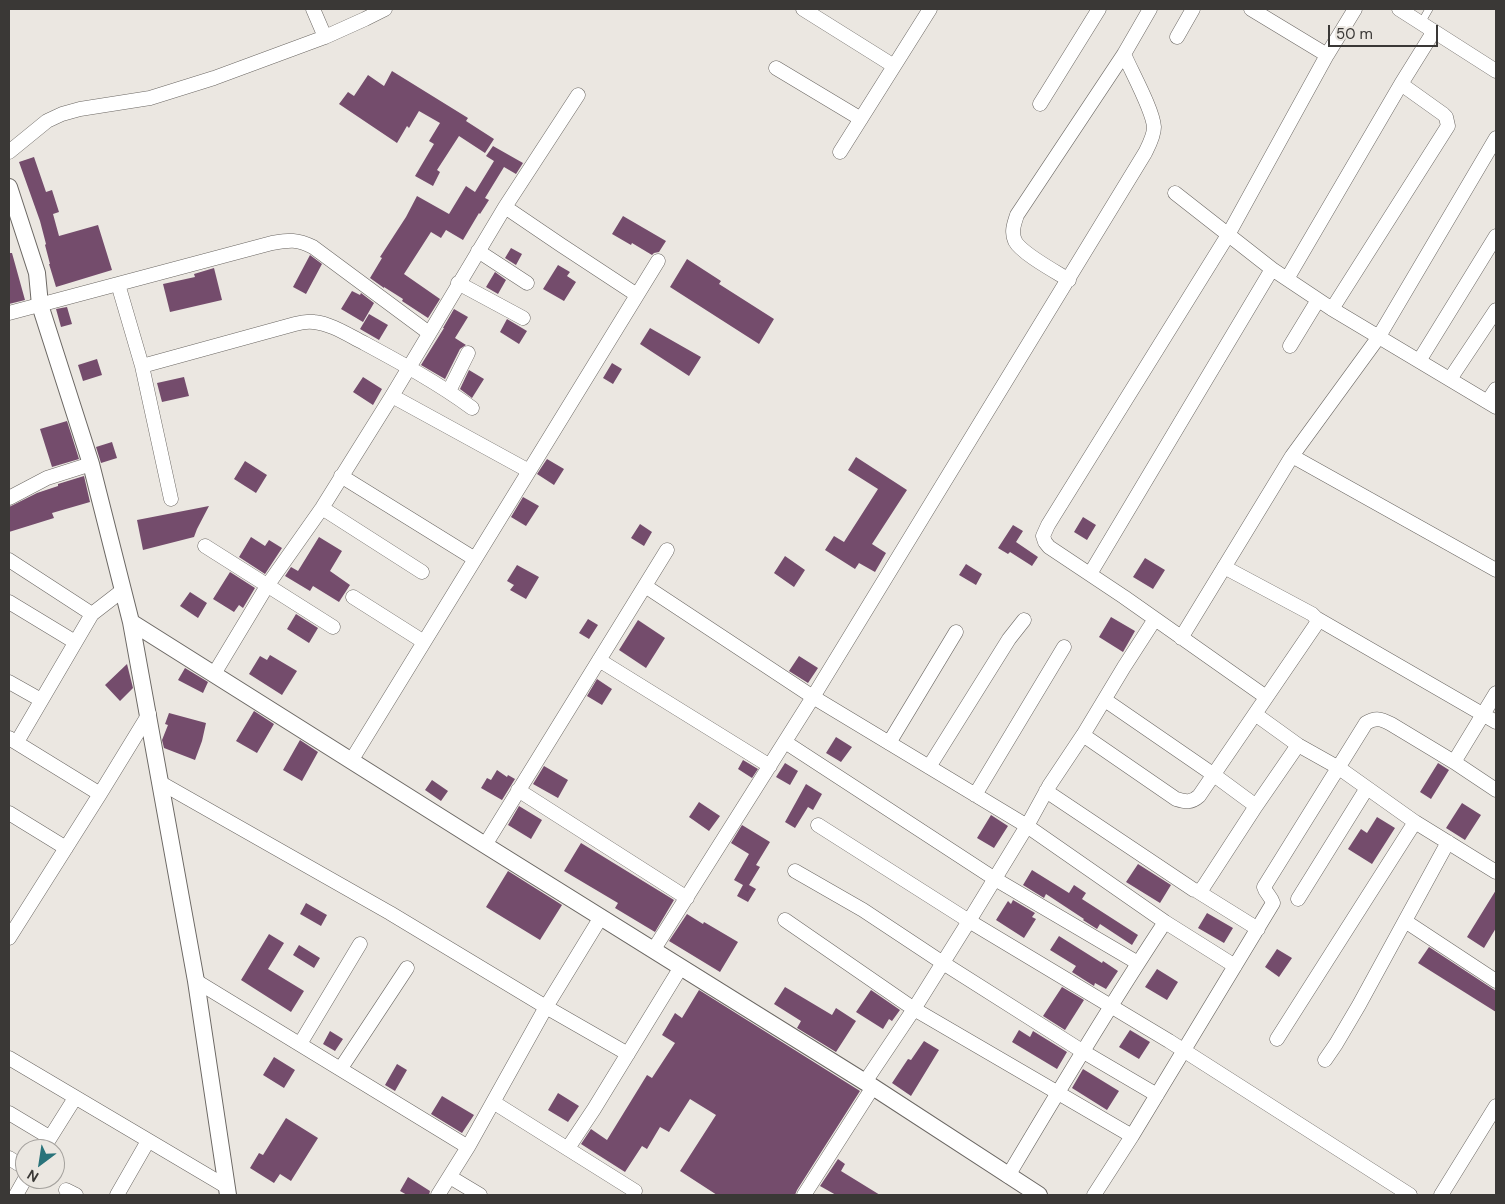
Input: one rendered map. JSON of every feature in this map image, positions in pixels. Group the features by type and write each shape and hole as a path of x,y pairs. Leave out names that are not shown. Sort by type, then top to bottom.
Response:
{"street":[{"path":"313,9 325,37"},
{"path":"9,152 47,121 62,114 80,109 150,98 214,78 325,37 365,20 385,9"},
{"path":"803,9 894,66"},
{"path":"840,152 929,9"},
{"path":"1040,104 1099,9"},
{"path":"1069,280 1023,250 1016,242 1013,226 1017,215 1124,54 1150,9"},
{"path":"1177,37 1193,9"},
{"path":"1251,9 1326,55"},
{"path":"1266,697 1049,547 1043,536 1048,525 1228,235 1326,55 1355,9"},
{"path":"1399,9 1496,71"},
{"path":"1287,279 1434,31"},
{"path":"654,949 813,697 1145,153 1153,136 1154,127 1150,110 1124,54"},
{"path":"776,68 861,119"},
{"path":"1332,309 1448,126 1443,114 1401,84"},
{"path":"214,674 267,586 322,508 392,396 408,366 505,207 578,95"},
{"path":"1181,638 1292,456 1378,338 1496,138"},
{"path":"9,186 36,273 40,305 91,464 131,622 196,981 228,1191"},
{"path":"1175,193 1272,269 1378,338 1419,360 1492,404 1496,389"},
{"path":"505,207 637,294"},
{"path":"1419,360 1496,236"},
{"path":"9,312 272,242 300,240 313,247 429,332"},
{"path":"478,251 527,283"},
{"path":"351,761 658,261"},
{"path":"1090,574 1272,269"},
{"path":"458,283 523,318"},
{"path":"118,284 142,366 171,498"},
{"path":"1290,346 1318,300"},
{"path":"1450,378 1496,310"},
{"path":"142,366 295,324 314,322 347,334 408,366 472,408"},
{"path":"448,391 468,353"},
{"path":"392,396 529,471"},
{"path":"1292,456 1496,570"},
{"path":"9,498 47,478 91,464"},
{"path":"341,476 475,559"},
{"path":"322,508 422,572"},
{"path":"205,546 333,628"},
{"path":"485,845 667,550"},
{"path":"9,560 92,614"},
{"path":"1224,567 1312,614 1496,722"},
{"path":"645,586 813,697 1027,826 1165,922 1235,966"},
{"path":"100,794 13,740 41,700 92,614 123,590"},
{"path":"353,597 424,642"},
{"path":"9,602 75,642"},
{"path":"1083,735 1176,799 1184,802 1194,801 1214,775 1314,629 1317,623 1316,618"},
{"path":"804,1195 914,1009 1027,826 1046,791 1155,619"},
{"path":"929,767 1009,639 1024,620"},
{"path":"131,622 869,1084 1039,1195"},
{"path":"889,743 956,632"},
{"path":"975,795 1064,647"},
{"path":"599,660 770,766"},
{"path":"9,682 41,700"},
{"path":"1454,762 1496,693"},
{"path":"1105,700 1256,806"},
{"path":"10,932 66,848 149,714"},
{"path":"1255,714 1298,745 1339,768 1414,822 1496,872"},
{"path":"1094,1195 1158,1095 1273,903 1272,897 1266,892 1264,887 1366,723 1373,719 1381,719 1391,724 1496,790"},
{"path":"785,742 995,879 1138,962"},
{"path":"1197,891 1201,890 1204,886 1298,745"},
{"path":"161,783 390,913 628,1054"},
{"path":"1298,899 1367,788"},
{"path":"518,790 687,898"},
{"path":"1046,791 1138,854 1258,929"},
{"path":"9,813 66,848"},
{"path":"1277,1039 1414,822"},
{"path":"818,824 970,921 1184,1051 1410,1195"},
{"path":"1325,1060 1359,1005 1448,842"},
{"path":"796,871 863,910 943,964 1082,1051 1158,1095"},
{"path":"438,1195 468,1147 546,1007 601,916"},
{"path":"785,920 914,1009 1132,1136"},
{"path":"1405,920 1496,981"},
{"path":"1008,1176 1082,1051 1165,922"},
{"path":"300,1044 360,944"},
{"path":"568,1148 594,1110 681,967"},
{"path":"341,1068 407,968"},
{"path":"196,981 468,1147"},
{"path":"9,1058 228,1191"},
{"path":"49,1139 75,1098"},
{"path":"493,1102 568,1148 636,1194"},
{"path":"1442,1195 1496,1106"},
{"path":"9,1112 41,1139"},
{"path":"117,1195 148,1141"},
{"path":"450,1177 480,1195"}],"lane":[{"path":"1421,23 1429,9"}],"building":[{"path":"392,71 468,118 466,121 494,139 485,153 459,136 437,170 440,172 433,186 415,176 434,144 429,141 440,123 419,111 397,143 339,104 348,92 354,96 368,75 384,86"},
{"path":"493,146 523,163 516,174 504,167 485,198 489,200 463,240 446,230 441,238 431,232 404,274 440,299 428,318 370,278 382,258 380,257 417,196 449,214 466,186 475,192 494,161 486,156"},
{"path":"34,157 46,192 52,190 59,212 53,214 59,236 98,225 112,270 56,287 40,221 19,162"},
{"path":"623,216 666,241 659,252 652,255 612,234"},
{"path":"511,248 522,254 516,265 505,258"},
{"path":"9,253 12,253 25,300 9,304"},
{"path":"310,255 322,264 306,294 293,287"},
{"path":"687,259 721,281 719,284 774,319 759,344 670,287"},
{"path":"558,265 570,272 567,276 576,282 564,301 543,289"},
{"path":"214,268 222,300 170,312 163,284 195,277 194,274"},
{"path":"495,272 506,280 498,294 486,287"},
{"path":"352,291 360,295 361,293 374,303 363,322 341,309"},
{"path":"67,307 72,324 61,327 56,309"},
{"path":"454,309 468,317 455,338 466,345 460,349 445,379 421,365"},
{"path":"369,314 388,325 379,340 360,329"},
{"path":"507,319 527,331 519,344 500,332"},
{"path":"650,328 701,357 689,376 640,344"},
{"path":"97,359 102,375 83,381 78,365"},
{"path":"612,363 622,369 613,384 603,378"},
{"path":"469,370 484,379 472,398 460,389"},
{"path":"184,377 189,396 162,402 157,383"},
{"path":"363,377 382,389 373,405 353,392"},
{"path":"67,421 79,459 52,467 40,429"},
{"path":"112,442 117,458 101,463 96,447"},
{"path":"856,457 907,490 872,544 886,553 875,572 859,563 855,569 825,550 834,536 844,542 878,489 848,470"},
{"path":"547,459 564,469 554,485 537,474"},
{"path":"245,461 267,475 256,493 234,479"},
{"path":"84,476 90,502 52,513 54,518 9,532 9,507 37,493 58,486 58,484"},
{"path":"523,497 539,506 526,526 511,517"},
{"path":"209,506 194,537 143,550 137,520"},
{"path":"1083,517 1096,525 1087,540 1074,532"},
{"path":"640,524 652,532 644,546 631,538"},
{"path":"1013,525 1023,531 1016,542 1038,557 1032,566 1010,552 1008,554 998,548"},
{"path":"251,537 265,546 269,540 282,548 265,574 239,557"},
{"path":"319,537 342,551 330,571 350,585 339,602 313,586 310,591 285,576 291,567 298,571"},
{"path":"785,556 805,570 794,587 774,573"},
{"path":"1145,558 1165,570 1153,589 1133,577"},
{"path":"966,564 982,574 976,585 959,575"},
{"path":"517,565 539,577 526,599 510,590 514,585 507,581"},
{"path":"230,572 255,588 243,608 239,605 234,612 213,599"},
{"path":"190,592 207,603 198,618 180,606"},
{"path":"296,614 318,628 309,643 287,629"},
{"path":"1111,617 1135,631 1123,652 1099,637"},
{"path":"588,619 598,625 589,639 579,633"},
{"path":"638,620 665,638 646,668 619,650"},
{"path":"270,655 297,671 282,695 249,674 260,656 267,660"},
{"path":"799,656 818,668 808,683 789,671"},
{"path":"127,664 133,688 120,701 105,685"},
{"path":"185,668 208,682 203,693 178,680"},
{"path":"597,679 612,689 602,705 587,696"},
{"path":"254,711 274,724 257,753 236,741"},
{"path":"169,713 206,723 195,760 164,748 162,740 168,725 165,724"},
{"path":"836,737 852,747 841,762 826,753"},
{"path":"300,740 318,752 302,781 283,770"},
{"path":"743,760 758,769 752,778 738,769"},
{"path":"785,763 798,771 790,785 776,777"},
{"path":"1438,763 1449,770 1431,799 1420,792"},
{"path":"544,766 568,780 558,798 533,784"},
{"path":"497,770 507,777 508,775 515,779 502,800 481,788 487,778 491,780"},
{"path":"432,780 448,791 441,801 425,790"},
{"path":"806,784 822,794 813,810 808,807 795,828 785,822"},
{"path":"699,802 720,816 709,831 689,817"},
{"path":"1462,803 1481,815 1465,840 1446,828"},
{"path":"519,806 542,820 531,839 508,825"},
{"path":"991,815 1008,826 994,848 977,838"},
{"path":"1377,817 1395,828 1372,864 1348,849 1361,829 1367,833"},
{"path":"742,825 770,842 756,865 760,867 749,885 756,889 748,902 737,896 743,885 734,880 749,854 731,843"},
{"path":"581,843 674,900 655,932 615,908 618,903 564,871"},
{"path":"1138,864 1171,885 1160,903 1126,882"},
{"path":"1032,870 1069,893 1074,885 1086,893 1082,899 1138,935 1132,945 1100,924 1097,929 1046,894 1044,898 1023,885"},
{"path":"508,871 562,905 540,940 486,907"},
{"path":"1496,890 1496,928 1484,948 1467,937"},
{"path":"1013,900 1035,913 1032,917 1036,919 1024,938 996,920 1008,901 1011,904"},
{"path":"306,903 327,915 321,926 300,914"},
{"path":"1207,913 1233,928 1224,943 1198,928"},
{"path":"687,914 738,942 720,972 669,941"},
{"path":"269,934 284,943 268,969 304,991 291,1012 241,980"},
{"path":"1059,936 1118,971 1106,989 1095,983 1094,986 1072,972 1076,966 1050,950"},
{"path":"299,945 320,958 314,968 293,955"},
{"path":"1429,947 1496,991 1496,1012 1418,963"},
{"path":"1277,949 1292,958 1279,977 1265,967"},
{"path":"1157,969 1178,982 1167,1000 1145,987"},
{"path":"785,987 832,1015 836,1008 856,1021 836,1052 797,1028 801,1021 774,1004"},
{"path":"1062,987 1084,1000 1065,1030 1043,1016"},
{"path":"699,990 860,1091 795,1195 717,1195 680,1171 716,1115 690,1099 669,1132 660,1127 647,1149 642,1146 625,1172 581,1144 591,1129 607,1140 647,1075 652,1078 675,1043 662,1035 675,1013 682,1018"},
{"path":"871,990 900,1010 892,1021 889,1019 883,1029 856,1012"},
{"path":"1019,1030 1030,1037 1033,1031 1067,1052 1057,1069 1012,1042"},
{"path":"1130,1030 1150,1042 1139,1059 1119,1047"},
{"path":"330,1031 343,1039 335,1051 323,1044"},
{"path":"924,1041 939,1050 911,1096 892,1083 908,1059 911,1060"},
{"path":"274,1057 295,1070 284,1088 263,1075"},
{"path":"397,1064 407,1070 395,1091 385,1085"},
{"path":"1083,1069 1119,1091 1107,1110 1072,1088"},
{"path":"558,1093 579,1106 568,1122 548,1110"},
{"path":"442,1096 474,1115 462,1133 431,1114"},
{"path":"286,1118 318,1138 291,1181 280,1174 274,1183 250,1168 259,1153 263,1155"},
{"path":"838,1159 845,1164 841,1171 880,1195 836,1195 820,1186"},
{"path":"408,1177 430,1191 429,1195 407,1195 400,1191"}]}
